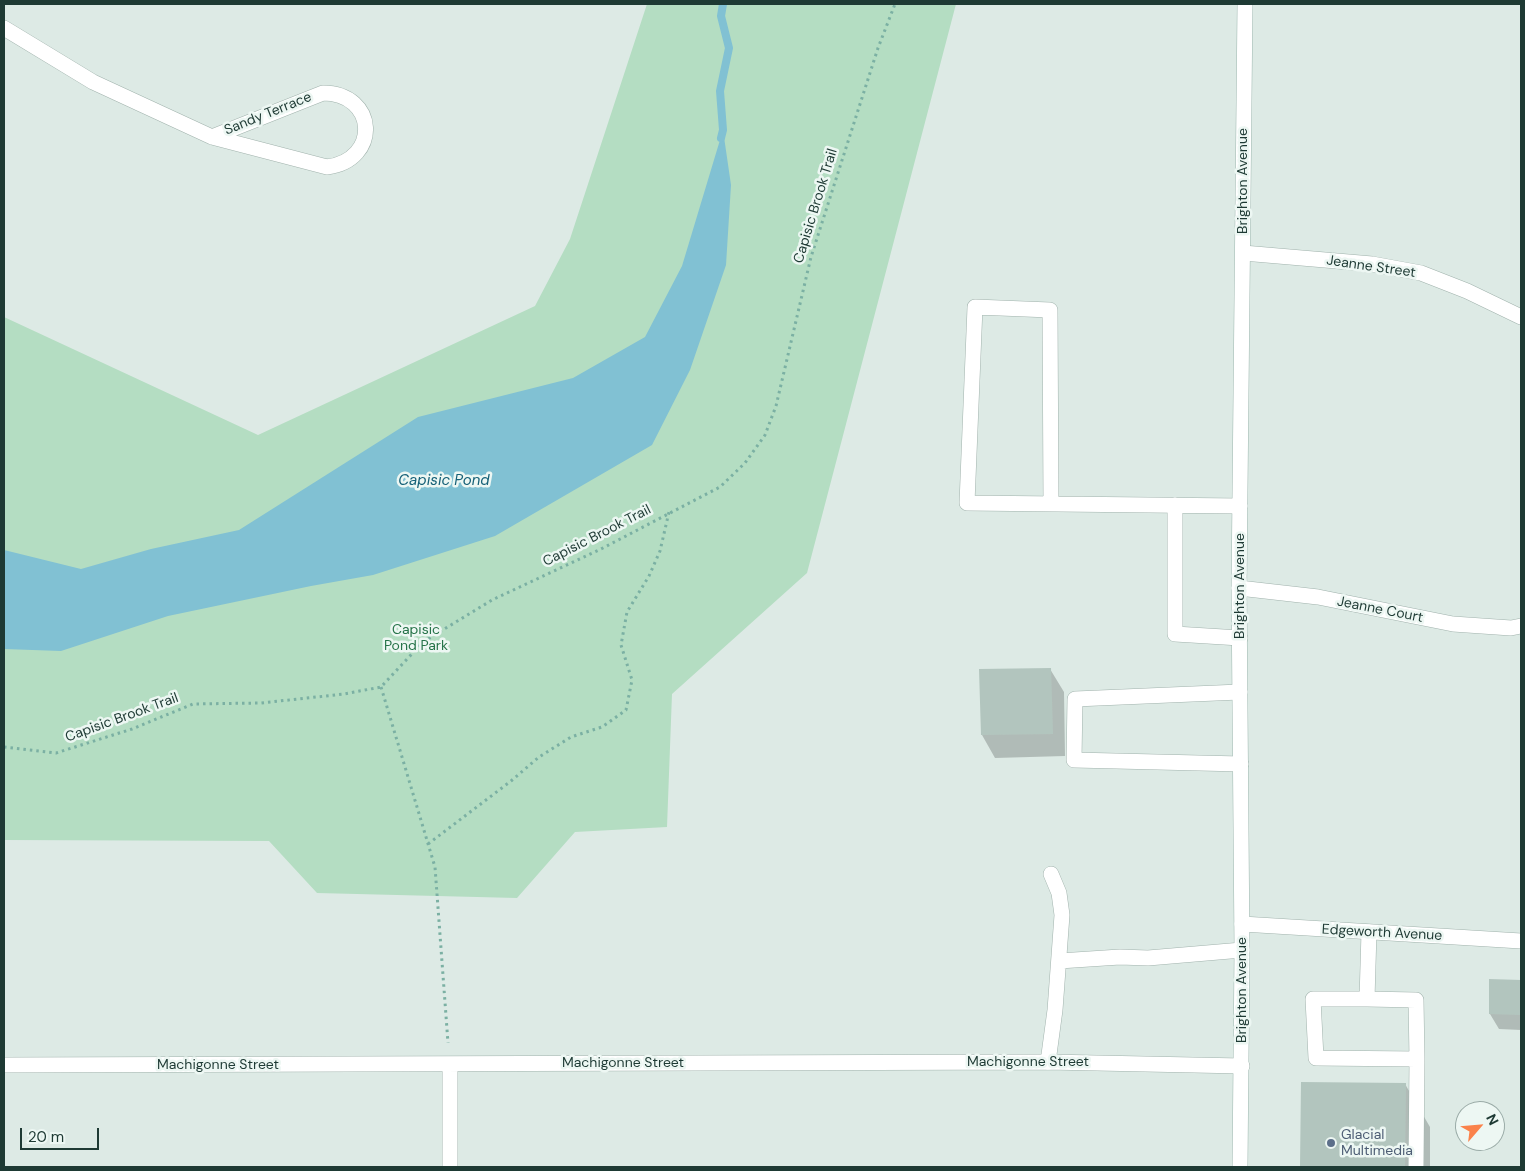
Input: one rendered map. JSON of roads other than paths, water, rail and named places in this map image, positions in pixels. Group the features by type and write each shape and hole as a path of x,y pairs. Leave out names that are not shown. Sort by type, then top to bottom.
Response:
{"street":[{"name":"Brighton Avenue","path":"1240,1167 1242,924 1239,588 1245,4"},
{"name":"Sandy Terrace","path":"4,28 93,82 212,137 327,167 339,165 350,160 359,151 364,139 365,127 362,115 356,104 346,97 335,93 323,93 212,137"},
{"name":"Jeanne Street","path":"1243,253 1372,264 1421,273 1467,291 1521,317"},
{"path":"1051,504 1050,310 975,307 967,503 1051,504 1175,505 1240,506"},
{"path":"1175,505 1175,634 1240,638"},
{"name":"Jeanne Court","path":"1239,588 1318,598 1452,624 1511,628 1521,626"},
{"path":"1240,692 1075,699 1074,760 1241,764"},
{"path":"1048,1062 1055,1010 1062,914 1059,893 1051,874"},
{"name":"Edgeworth Avenue","path":"1242,924 1521,941"},
{"path":"1368,999 1369,932"},
{"path":"1059,961 1148,958 1242,950"},
{"path":"1416,1167 1417,1059 1416,1000 1313,999 1316,1058 1417,1059"},
{"name":"Machigonne Street","path":"4,1065 1048,1062 1242,1066"},
{"path":"450,1064 450,1167"}],"water":[{"name":"Capisic Pond","path":"723,130 731,185 726,265 690,370 652,445 495,536 373,575 168,616 61,651 4,649 4,550 81,569 151,549 239,530 418,417 573,378 645,337 682,266"}],"waterway":[{"path":"721,138 723,130 720,91 729,48 721,16 723,4"}],"place":[{"name":"Glacial Multimedia","path":"1331,1143"}],"park label":[{"name":"Capisic Pond Park","path":"416,638"}]}
